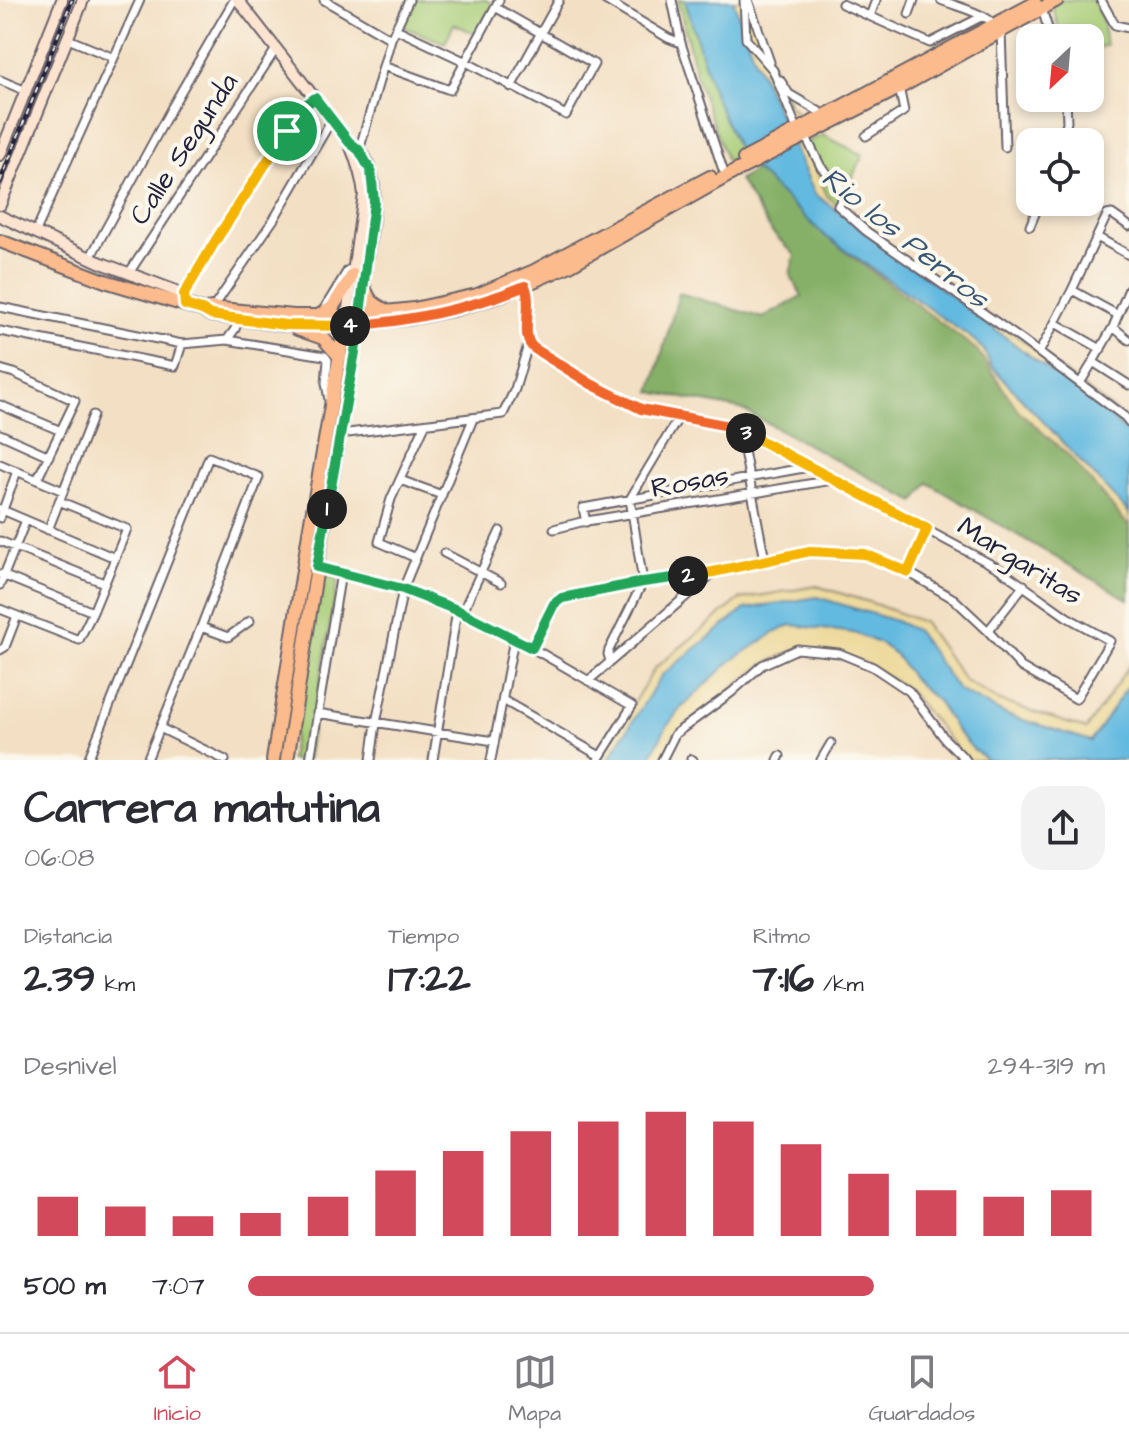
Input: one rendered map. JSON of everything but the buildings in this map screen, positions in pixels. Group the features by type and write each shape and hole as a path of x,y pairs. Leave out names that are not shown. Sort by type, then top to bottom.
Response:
{"main road":[{"path":"347,358 365,333 387,317 493,290 534,271 898,82 1040,2 1057,0"},
{"path":"800,134 825,115 898,82"},
{"path":"286,325 452,310 499,296 568,266 731,169"},
{"path":"0,241 105,281 160,299 184,300 209,311 353,321"},
{"path":"313,316 332,308 355,276 368,298 387,317"},
{"path":"240,314 323,338 347,358"},
{"path":"273,760 312,519 338,409 353,321"},
{"path":"287,760 340,434 338,409"}],"street":[{"path":"0,155 62,0"},
{"path":"0,205 83,0"},
{"path":"35,233 140,0"},
{"path":"90,258 172,107 236,0 371,171 374,202 355,276 353,321"},
{"path":"324,0 391,39"},
{"path":"357,153 391,39 409,0"},
{"path":"511,87 559,0"},
{"path":"605,0 681,43"},
{"path":"672,0 681,43 731,169"},
{"path":"746,0 800,134 808,141 821,167 846,192 838,206 866,231 1022,340 1129,422"},
{"path":"746,0 746,39 789,94 825,115"},
{"path":"870,16 876,0"},
{"path":"909,14 914,0"},
{"path":"941,0 983,16 998,27 1005,147"},
{"path":"1101,0 1115,25 1129,28"},
{"path":"1040,2 1047,24"},
{"path":"847,3 930,43 983,16"},
{"path":"383,66 450,90 464,61 497,4 594,64 566,115 464,61 396,29"},
{"path":"68,39 114,58"},
{"name":"Calle Segunda","path":"129,273 276,49"},
{"path":"0,80 26,91"},
{"path":"866,136 904,111 898,82"},
{"path":"0,216 184,300 216,240 304,106 315,98"},
{"path":"209,311 274,219 331,121"},
{"path":"1041,349 1107,215 1109,213 1129,226"},
{"path":"1030,226 1034,216"},
{"path":"1097,237 1129,255"},
{"path":"340,434 473,419 506,412 532,347 526,337 529,294 525,286"},
{"path":"1082,380 1126,303 1129,289"},
{"path":"1072,290 1118,315"},
{"path":"0,307 182,344 227,340 320,353 328,360 326,390 338,409"},
{"path":"227,340 240,314"},
{"path":"1055,323 1101,349"},
{"path":"1113,327 1129,340"},
{"path":"0,331 175,366 182,344"},
{"name":"Margaritas","path":"532,347 591,384 641,409 740,430 998,568 1067,617 1110,641 1076,699 1021,667 988,631"},
{"path":"1093,362 1129,385"},
{"path":"0,369 75,401 37,480"},
{"path":"0,405 61,431"},
{"path":"48,530 93,415"},
{"path":"610,661 609,650 643,582 630,499 680,415"},
{"path":"371,760 403,589 473,419"},
{"path":"416,558 379,542 391,499 425,425"},
{"path":"740,430 765,560"},
{"path":"0,434 49,456"},
{"path":"88,760 209,457 259,477 147,760"},
{"path":"0,464 63,491"},
{"name":"Rosas","path":"586,522 583,508 809,467"},
{"path":"17,471 3,498 1,513 26,520 115,558"},
{"path":"400,480 442,495"},
{"name":"Rosas","path":"554,529 834,480"},
{"path":"0,609 79,640 127,529 59,501"},
{"path":"0,585 26,520"},
{"path":"908,572 927,529"},
{"path":"433,760 459,611 500,531"},
{"path":"0,541 104,583"},
{"path":"532,648 558,599 713,572 810,551 865,554 908,572 954,599 988,631 1024,585"},
{"path":"444,553 501,583"},
{"path":"317,567 403,589 459,611 532,648 632,706 599,758 503,700"},
{"path":"588,681 713,572"},
{"path":"310,760 341,573"},
{"path":"2,575 93,612"},
{"path":"0,650 5,647 17,616"},
{"path":"201,627 228,637 250,621"},
{"path":"491,760 514,639"},
{"path":"662,760 675,734 732,692 762,665 797,649 839,653 873,667 909,691 945,739 966,760"},
{"path":"317,713 494,741"},
{"path":"160,728 225,760"},
{"path":"821,760 831,743"}],"green space":[{"path":"415,0 486,0 493,4 476,34 454,24 445,43 403,27"},
{"path":"678,0 745,0 805,143 823,135 863,155 838,206 742,156 727,162 697,79"},
{"path":"1062,0 1094,0 1103,24 1058,24 1052,6"},
{"path":"756,170 824,235 977,350 1019,411 1068,455 1129,526 1129,600 928,483 915,502 741,409 651,392 679,293 763,318 802,296 790,274 795,255 772,232 739,180"},
{"path":"319,574 338,578 307,760 290,760"}],"sand":[{"path":"685,0 748,0 783,99 798,114 805,143 827,196 866,232 1022,340 1129,422 1129,526 1068,455 1019,411 977,350 824,235 741,156 714,95"},
{"path":"817,586 923,622 965,681 1000,701 1086,729 1129,666 1129,760 966,760 909,691 873,667 839,653 797,649 762,665 675,734 662,760 598,760 655,668 740,599"}],"water":[{"path":"685,0 733,0 754,58 815,194 1110,416 1129,435 1129,513 991,366 984,350 974,340 824,235 741,156 714,95"},
{"path":"817,597 896,621 917,631 958,690 1007,715 1091,741 1129,684 1129,760 988,760 956,730 938,702 913,679 895,654 879,643 854,633 791,625 730,662 680,709 665,729 649,760 608,760 662,675 745,609"}],"railway":[{"path":"0,182 72,0"}],"route":[{"path":"287,131 184,294 185,305 211,315 239,319 286,325 345,326 359,325 412,318 452,310 525,286 529,294 528,345 591,384 641,409 740,430 927,529 908,572 865,554 810,551 713,572 562,598 554,604 532,648 457,610 403,589 317,567 356,346 359,325 363,284 373,217 374,187 371,171 359,150 349,142 315,98 304,106 287,131"}],"water label":[{"name":"Rio los Perros","path":"905,238"}]}
